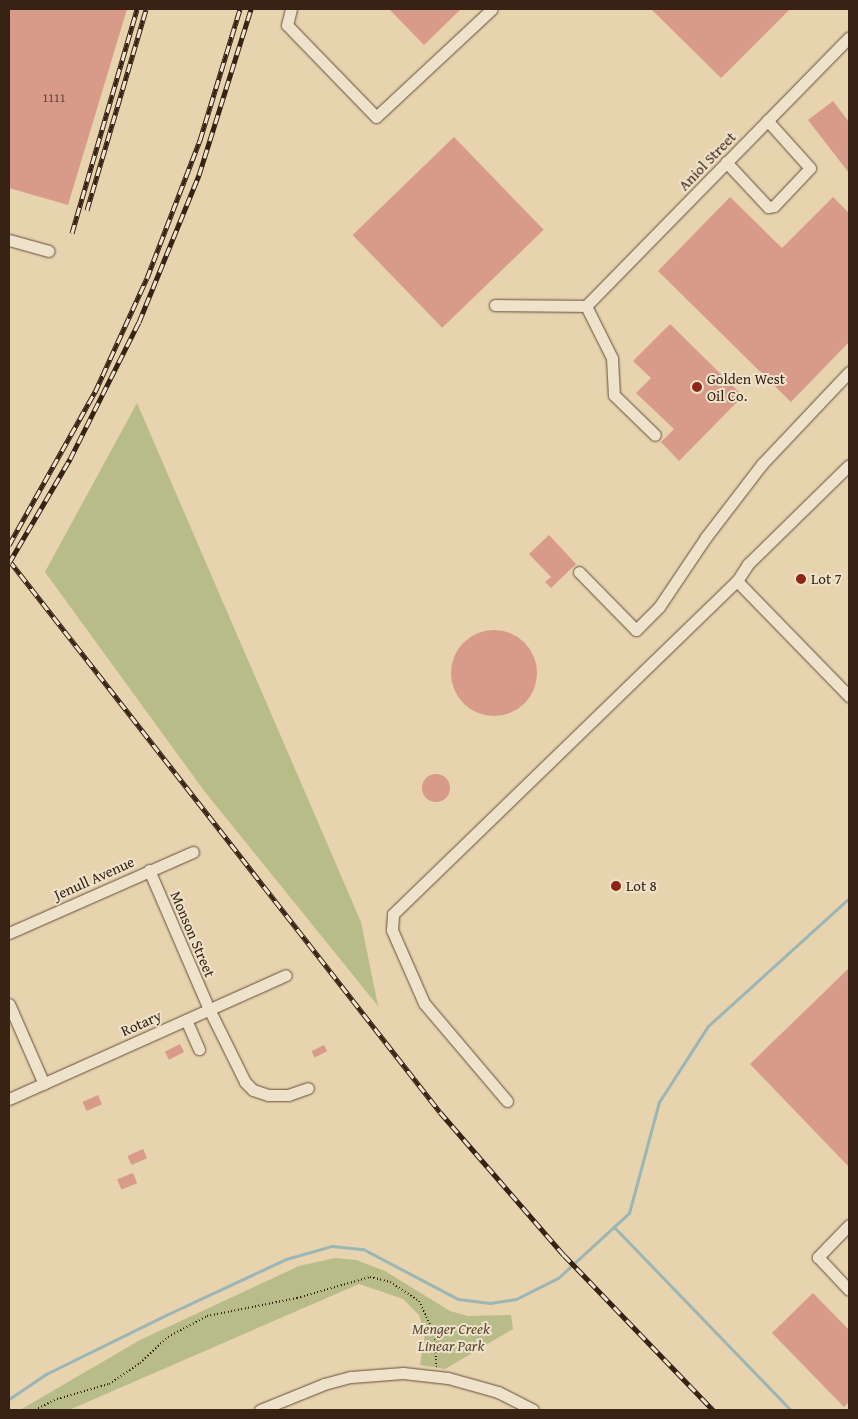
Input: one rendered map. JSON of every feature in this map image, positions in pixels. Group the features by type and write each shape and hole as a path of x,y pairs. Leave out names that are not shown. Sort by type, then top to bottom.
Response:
{"street":[{"path":"291,9 287,25 376,117 492,9"},
{"name":"Aniol Street","path":"586,306 767,120 846,45"},
{"path":"726,162 768,207 774,206 810,168 767,120"},
{"path":"9,240 49,251"},
{"path":"495,305 586,306 612,358 614,395 655,435"},
{"path":"579,572 636,630 659,607 706,537 762,464 849,372"},
{"path":"507,1101 424,1003 392,930 393,914 737,581 748,564 849,465"},
{"path":"737,581 849,696"},
{"name":"Jenull Avenue","path":"9,933 192,852"},
{"name":"Monson Street","path":"149,870 209,1009 245,1082 253,1090 268,1095 288,1095 308,1088"},
{"name":"Rotary","path":"9,1099 44,1084 62,1082 209,1009 286,975"},
{"path":"9,1004 44,1084"},
{"path":"186,1020 199,1049"},
{"path":"849,1225 818,1257 849,1290"},
{"path":"260,1410 324,1384 351,1377 403,1373 448,1378 498,1392 533,1410"}],"path":[{"path":"35,1410 57,1399 109,1384 140,1363 168,1338 207,1316 297,1298 370,1277 390,1282 419,1301 436,1335 438,1352 435,1369"}],"green space":[{"path":"137,403 361,922 378,1006 205,792 45,572"},
{"name":"Menger Creek Linear Park","path":"335,1258 356,1260 385,1271 450,1311 468,1316 511,1315 513,1329 445,1369 420,1365 425,1334 419,1315 403,1299 359,1284 69,1410 20,1410 140,1340 299,1266"}],"building":[{"path":"9,9 127,9 68,205 9,188"},
{"path":"389,9 461,9 424,45"},
{"path":"651,9 790,9 721,78"},
{"path":"833,101 849,122 849,173 808,120"},
{"path":"454,137 544,230 442,328 353,235"},
{"path":"730,197 782,248 833,197 849,213 849,342 791,402 658,271"},
{"name":"Golden West Oil Co.","path":"670,324 743,396 679,461 661,442 674,429 636,393 651,378 633,361"},
{"path":"549,535 576,564 551,588 545,582 551,577 529,554"},
{"path":"494,630 510,634 524,643 533,657 537,673 533,689 524,703 510,712 494,716 478,712 464,703 455,689 451,673 455,657 464,643 478,634"},
{"path":"436,774 446,778 450,788 446,798 436,802 426,798 422,788 426,778"},
{"path":"849,968 849,1167 750,1064"},
{"path":"180,1044 184,1052 169,1060 165,1052"},
{"path":"324,1045 327,1051 315,1058 312,1051"},
{"path":"98,1095 102,1104 87,1111 82,1102"},
{"path":"143,1149 147,1158 132,1165 127,1156"},
{"path":"133,1173 137,1183 121,1190 117,1179"},
{"path":"813,1293 849,1330 849,1402 844,1407 772,1333"}],"waterway":[{"path":"9,1399 46,1374 166,1315 286,1259 332,1246 363,1249 458,1299 490,1303 516,1299 558,1278 629,1213 659,1102 708,1026 849,898"},
{"path":"614,1227 791,1410"}],"railway":[{"path":"72,233 137,9"},
{"path":"87,210 146,9"},
{"path":"9,545 95,392 147,278 200,140 240,9"},
{"path":"9,563 70,459 139,322 199,175 251,9"},
{"path":"9,560 440,1112 564,1255 713,1410"}],"place":[{"name":"Golden West Oil Co.","path":"697,387"},
{"name":"Lot 7","path":"801,579"},
{"name":"Lot 8","path":"616,886"}]}
